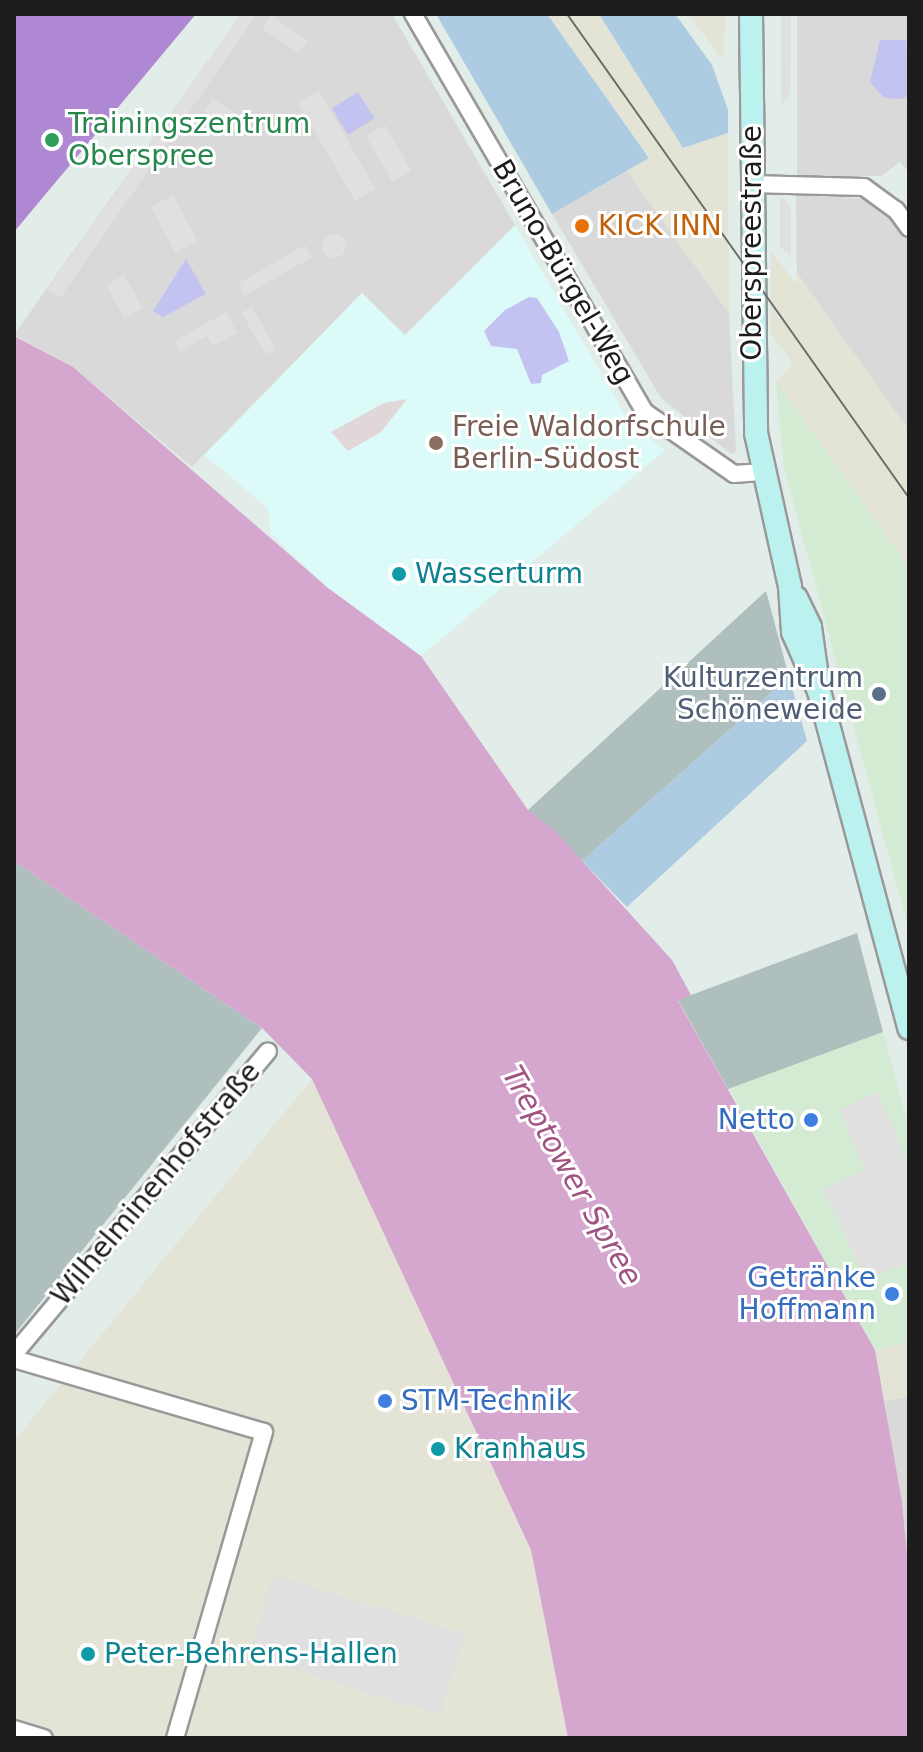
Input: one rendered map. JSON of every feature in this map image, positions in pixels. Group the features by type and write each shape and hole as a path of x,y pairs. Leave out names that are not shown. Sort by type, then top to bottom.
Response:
{"main road":[{"name":"Oberspreestraße","path":"751,14 753,395 761,472 790,586 810,627 819,691 909,1028"}],"street":[{"name":"Bruno-Bürgel-Weg","path":"413,14 645,412 734,474 761,472"},
{"path":"751,184 864,187 903,205 909,228"},
{"name":"Wilhelminenhofstraße","path":"14,1356 268,1051"},
{"path":"14,1356 264,1432 175,1738"},
{"path":"14,1729 44,1738"}],"shaded area":[{"name":"Trainingszentrum Oberspree","path":"14,14 196,14 14,232"},
{"path":"241,14 392,14 515,225 404,336 362,293 192,467 73,367 14,335"},
{"path":"241,14 257,14 60,298 47,290"},
{"path":"436,14 547,14 649,158 552,214"},
{"path":"547,14 599,14 683,148 728,133 729,313 627,171 649,157"},
{"path":"599,14 675,14 712,65 728,110 728,133 683,148"},
{"path":"689,14 725,14 724,55 718,55"},
{"path":"781,14 791,14 790,95 781,105"},
{"path":"797,14 909,14 909,173 900,162 881,176 797,176"},
{"path":"271,15 308,41 299,54 262,28"},
{"path":"880,40 906,40 909,95 901,99 884,98 870,82"},
{"path":"319,91 376,189 355,201 298,103"},
{"path":"358,92 374,118 348,135 332,108"},
{"path":"213,98 251,124 242,137 204,111"},
{"path":"385,125 412,171 392,182 366,136"},
{"path":"627,171 729,313 736,452 731,454 661,398 552,214"},
{"path":"796,194 869,199 881,205 909,242 909,431 797,273"},
{"path":"173,195 197,241 175,253 151,207"},
{"path":"780,196 791,206 791,256 780,246"},
{"name":"Freie Waldorfschule Berlin-Südost","path":"515,225 631,425 665,450 421,656 328,588 270,533 268,508 204,455 362,293 405,335"},
{"path":"334,234 345,241 346,246 339,257 334,258 323,251 322,246 329,235"},
{"path":"305,245 312,257 245,296 238,284"},
{"path":"771,251 796,284 797,273 909,431 909,567 776,381 793,364 770,332"},
{"path":"186,259 206,294 163,317 153,311"},
{"path":"124,275 143,308 125,318 106,286"},
{"path":"529,297 537,298 559,332 569,361 542,375 541,383 531,384 517,349 491,346 484,331 505,310"},
{"path":"252,307 276,349 266,355 242,313"},
{"path":"226,312 237,333 213,346 207,336 180,351 175,341"},
{"path":"776,381 909,567 909,931 784,468"},
{"path":"407,399 381,432 348,451 331,432 384,403"},
{"path":"766,591 789,677 582,861 528,810"},
{"path":"789,677 807,741 627,907 582,861"},
{"path":"14,861 262,1028 14,1335"},
{"path":"857,933 883,1032 728,1089 678,1000"},
{"path":"883,1032 909,1129 909,1342 875,1350 729,1088"},
{"path":"312,1079 531,1550 568,1738 14,1738 14,1441"},
{"path":"878,1092 909,1166 909,1263 866,1279 823,1189 865,1170 840,1110"},
{"path":"909,1342 908,1397 885,1401 875,1350"},
{"path":"909,1387 909,1577 885,1401 908,1397"},
{"path":"273,1575 465,1634 440,1715 248,1656"}],"water":[{"name":"Treptower Spree","path":"14,336 73,367 328,588 421,656 528,810 554,830 672,960 691,995 678,1001 875,1350 902,1502 909,1577 909,1738 568,1738 531,1550 312,1079 262,1028 14,861"}],"tram line":[{"path":"567,14 909,498"}],"place":[{"name":"Trainingszentrum Oberspree","path":"52,140"},
{"name":"KICK INN","path":"582,226"},
{"name":"Freie Waldorfschule Berlin-Südost","path":"436,443"},
{"name":"Wasserturm","path":"399,574"},
{"name":"Kulturzentrum Schöneweide","path":"879,694"},
{"name":"Netto","path":"811,1120"},
{"name":"Getränke Hoffmann","path":"892,1294"},
{"name":"STM-Technik","path":"385,1401"},
{"name":"Kranhaus","path":"438,1449"},
{"name":"Peter-Behrens-Hallen","path":"88,1654"}]}
